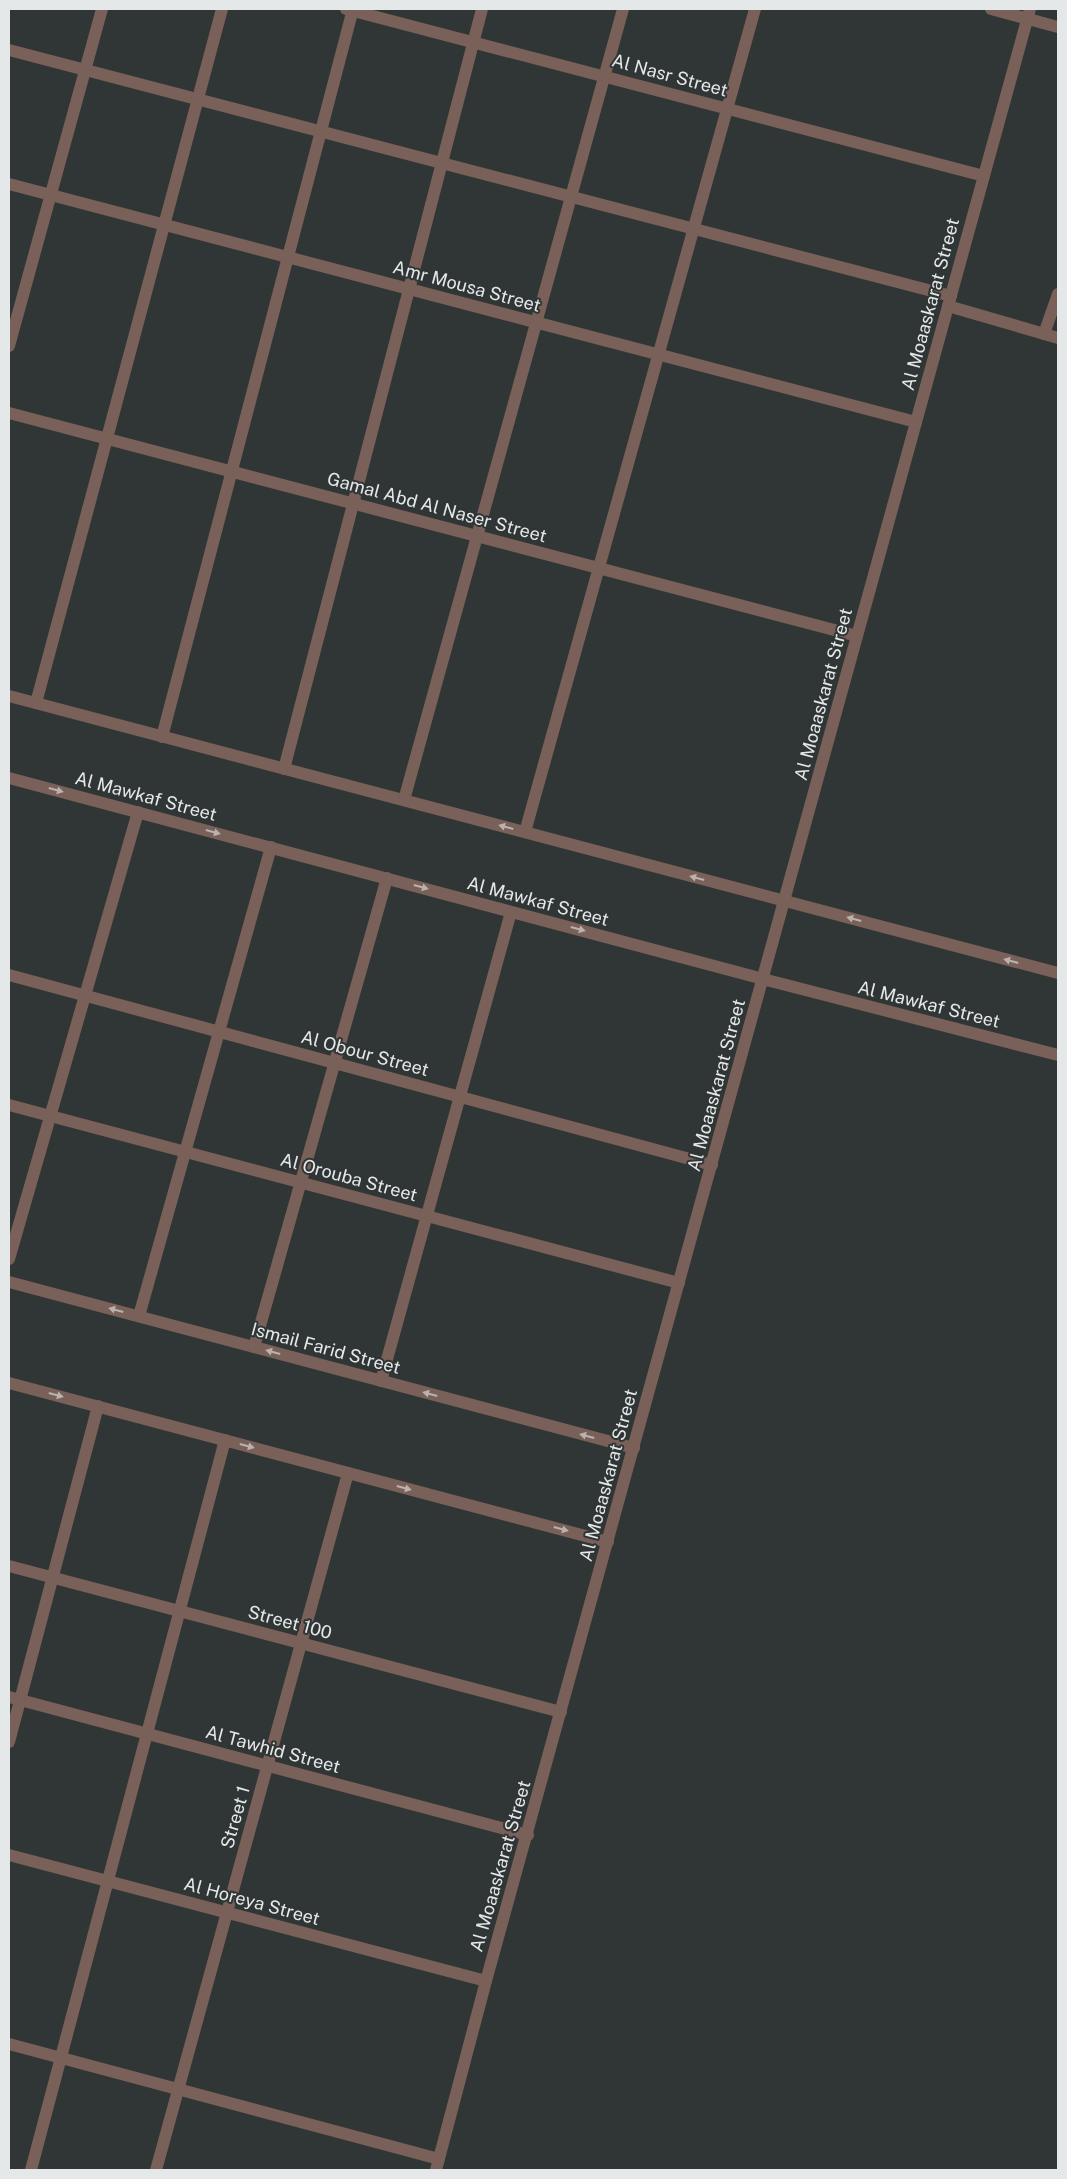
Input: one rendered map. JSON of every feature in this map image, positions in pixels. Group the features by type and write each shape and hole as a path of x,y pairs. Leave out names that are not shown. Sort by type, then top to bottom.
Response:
{"street":[{"path":"9,346 102,9"},
{"path":"36,703 222,9"},
{"path":"162,736 321,132 351,9"},
{"name":"Al Nasr Street","path":"351,9 984,176"},
{"path":"284,769 482,9"},
{"path":"404,800 623,9"},
{"path":"525,832 755,9"},
{"path":"991,9 1028,14 1058,27"},
{"name":"Al Moaaskarat Street","path":"437,2165 1028,14"},
{"path":"9,50 694,229 949,301 1058,338"},
{"name":"Amr Mousa Street","path":"9,184 916,422"},
{"path":"1044,334 1058,294"},
{"name":"Gamal Abd Al Naser Street","path":"9,413 857,636"},
{"path":"9,696 1058,973"},
{"name":"Al Mawkaf Street","path":"10,781 138,812 763,979 1058,1055"},
{"path":"9,1259 138,812"},
{"path":"139,1316 272,848"},
{"path":"254,1347 387,878"},
{"path":"381,1381 511,912"},
{"name":"Al Obour Street","path":"9,975 712,1165"},
{"name":"Al Orouba Street","path":"9,1105 679,1283"},
{"name":"Ismail Farid Street","path":"9,1282 634,1448"},
{"path":"9,1383 608,1542"},
{"path":"9,1742 14,1699 53,1578 98,1406"},
{"path":"30,2170 225,1440"},
{"name":"Street 1","path":"156,2170 348,1473"},
{"name":"Street 100","path":"9,1566 561,1712"},
{"name":"Al Tawhid Street","path":"14,1699 528,1835"},
{"name":"Al Horeya Street","path":"9,1855 486,1981"},
{"path":"9,2044 179,2089 437,2165"}]}
